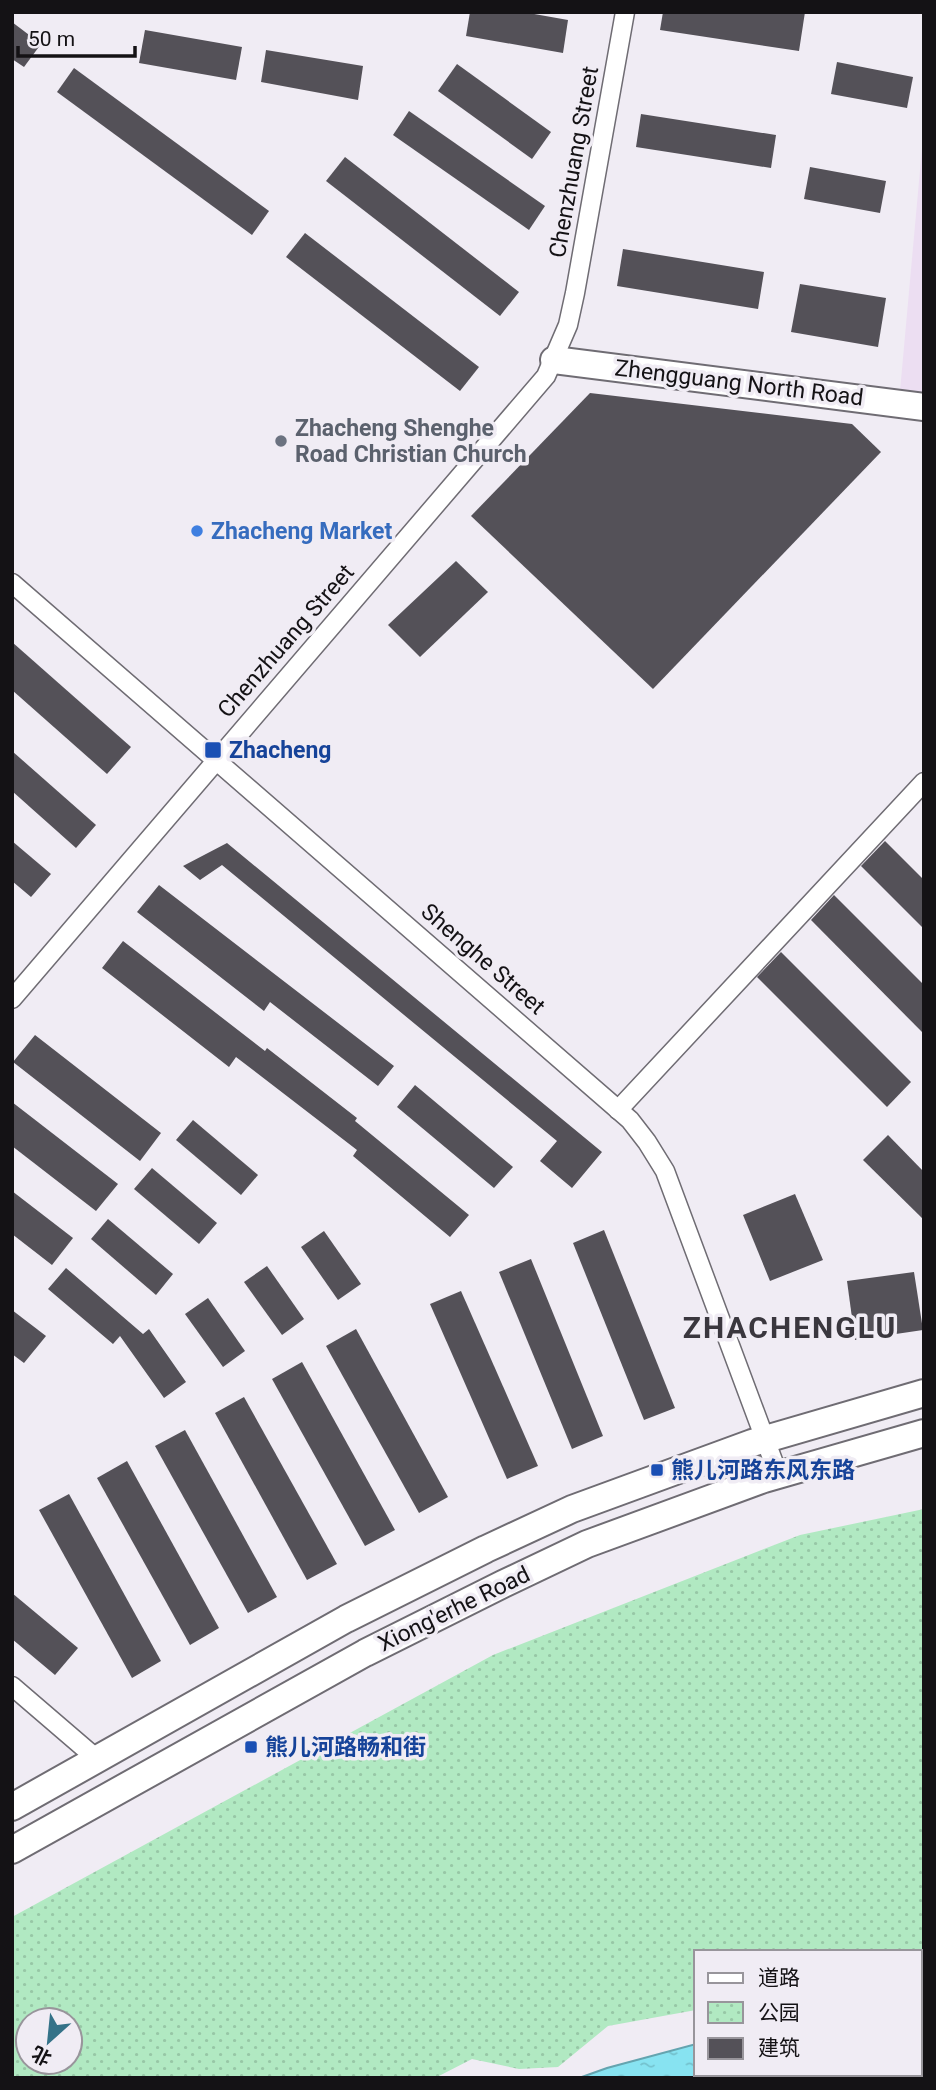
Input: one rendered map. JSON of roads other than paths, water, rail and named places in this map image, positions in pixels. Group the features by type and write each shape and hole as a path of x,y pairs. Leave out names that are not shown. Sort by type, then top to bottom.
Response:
{"street":[{"name":"Chenzhuang Street","path":"12,999 546,376 568,325 575,293 625,12"},
{"name":"Zhengguang North Road","path":"554,360 924,407"},
{"name":"Shenghe Street","path":"12,583 630,1120 665,1171 778,1474"},
{"path":"618,1110 924,782"},
{"name":"Xiong'erhe Road","path":"12,1807 346,1619 572,1509 765,1439 924,1393"},
{"name":"Xiong'erhe Road","path":"12,1850 365,1653 587,1544 778,1474 924,1433"},
{"path":"12,1686 97,1759"}],"water":[{"path":"922,1984 924,2078 579,2078 694,2045 694,2076 922,2076"}],"place":[{"name":"Zhacheng Shenghe Road Christian Church","path":"281,441"},
{"name":"Zhacheng Market","path":"197,531"},
{"name":"Zhacheng","path":"213,750"},
{"name":"熊儿河路东风东路","path":"657,1470"},
{"name":"熊儿河路畅和街","path":"251,1747"}],"district":[{"name":"ZHACHENGLU","path":"790,1327"}]}
